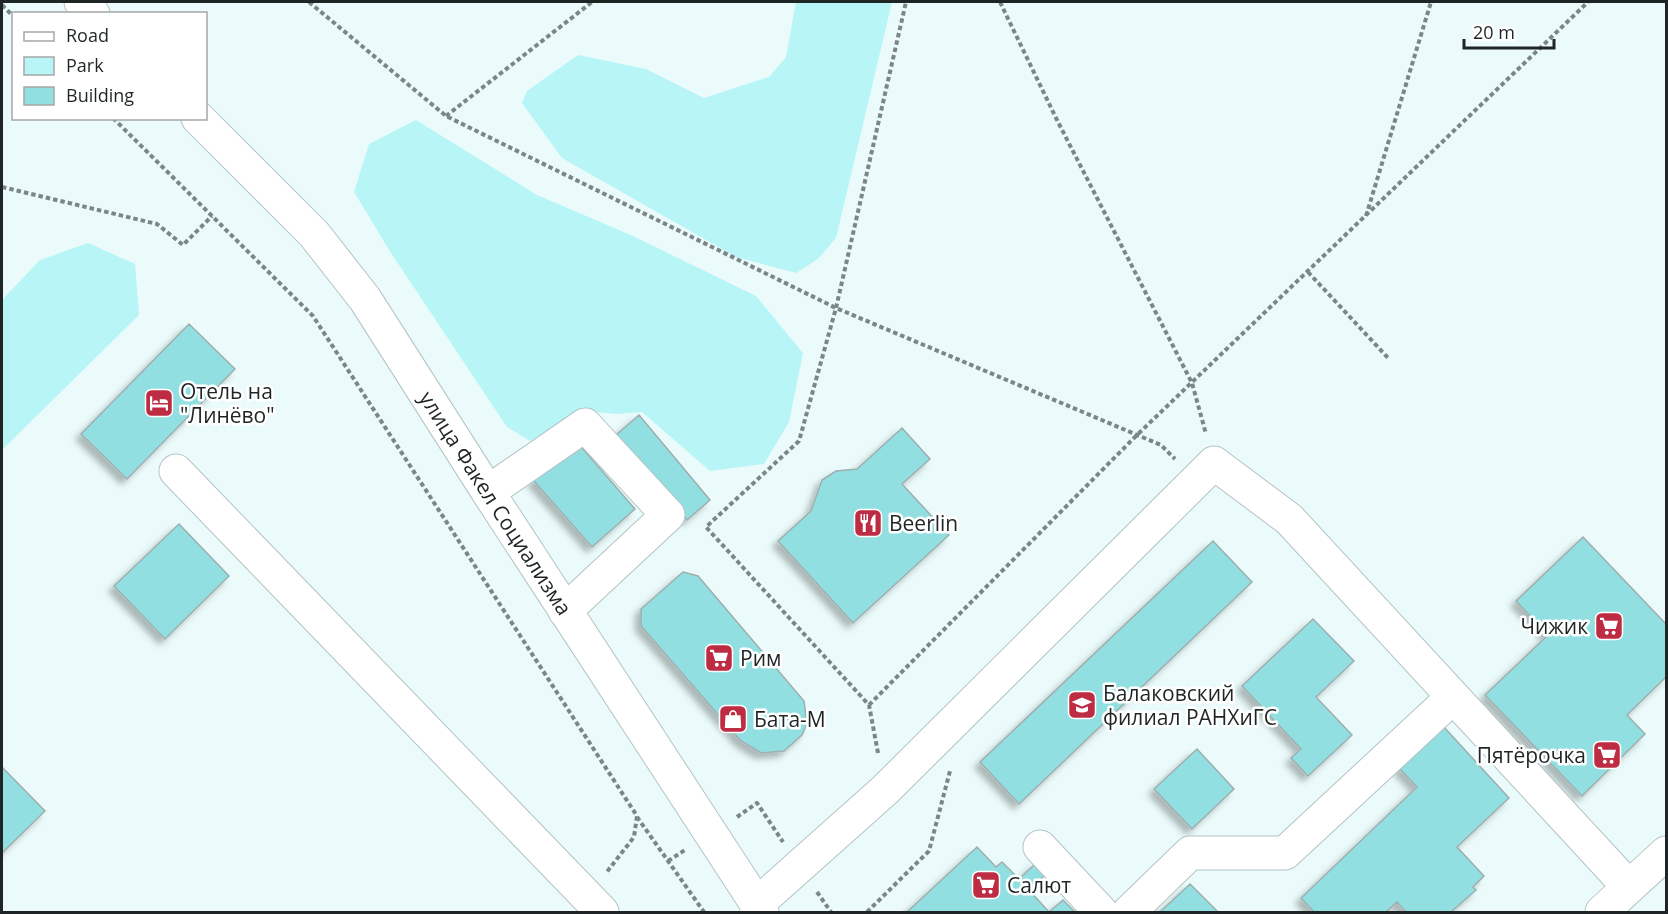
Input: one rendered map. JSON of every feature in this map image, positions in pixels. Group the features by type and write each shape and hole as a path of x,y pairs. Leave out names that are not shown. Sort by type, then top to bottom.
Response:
{"main road":[{"name":"улица Факел Социализма","path":"200,120 314,234 365,299 754,910"},
{"path":"488,492 585,425 668,515 565,611"},
{"path":"177,471 598,909"},
{"path":"754,910 885,789 1205,472 1288,519 1629,887"},
{"path":"1129,912 1190,853 1285,853 1453,697"},
{"path":"1040,847 1101,912"},
{"path":"1602,912 1666,853"}],"path":[{"path":"309,2 446,116 836,308 1161,445 1205,472"},
{"path":"446,116 592,2"},
{"path":"885,789 869,705 706,527 799,441 836,308 906,2"},
{"path":"1000,2 1058,122 1192,383 1205,472"},
{"path":"1365,217 1431,2"},
{"path":"869,705 1137,435 1588,2"},
{"path":"115,120 313,316 637,816 704,912"},
{"path":"2,187 157,225 183,245 212,216"},
{"path":"1308,272 1389,359"},
{"path":"867,912 929,851 951,765"},
{"path":"598,909 599,882 634,837 637,816"}],"green space":[{"path":"796,2 892,2 836,238 818,259 796,273 736,257 562,158 522,103 527,91 578,55 646,69 704,98 769,77 786,57"},
{"path":"416,120 537,195 633,236 756,296 803,353 789,422 764,464 710,471 642,412 617,414 585,411 530,441 507,427 391,253 354,192 369,144"},
{"path":"88,243 135,264 139,315 2,450 2,300 40,260"}],"building":[{"path":"189,324 235,369 127,479 81,434"},
{"path":"639,415 710,500 687,520 616,435"},
{"name":"Beerlin","path":"902,428 930,459 902,484 949,535 853,623 778,541 811,511 822,480 836,471 857,469"},
{"path":"577,442 635,509 592,547 533,480"},
{"path":"179,524 229,576 165,639 114,586"},
{"path":"1583,537 1666,624 1666,677 1627,715 1645,734 1582,796 1485,695 1548,635 1516,601"},
{"path":"1213,541 1252,582 1019,804 980,762"},
{"name":"Рим","path":"683,572 698,576 804,701 807,724 802,735 784,751 761,753 741,741 641,626 641,609"},
{"path":"1313,619 1354,661 1316,697 1352,735 1308,776 1291,758 1301,749 1242,686"},
{"path":"1443,726 1509,798 1457,847 1484,876 1473,887 1476,890 1451,912 1406,912 1397,902 1386,912 1314,912 1301,898 1417,787 1399,768"},
{"path":"1197,749 1234,789 1192,829 1154,789"},
{"path":"2,767 45,811 2,853"},
{"name":"Салют","path":"977,847 996,867 1002,862 1019,879 1037,862 1047,873 1029,890 1049,912 907,912"},
{"path":"1190,884 1218,912 1160,912"},
{"path":"1063,900 1075,912 1049,912"}],"place":[{"name":"Отель на \"Линёво\"","path":"159,403"},
{"name":"Beerlin","path":"868,523"},
{"name":"Чижик","path":"1609,626"},
{"name":"Рим","path":"719,658"},
{"name":"Балаковский филиал РАНХиГС","path":"1082,705"},
{"name":"Бата-М","path":"733,719"},
{"name":"Пятёрочка","path":"1607,755"},
{"name":"Салют","path":"986,885"}]}
